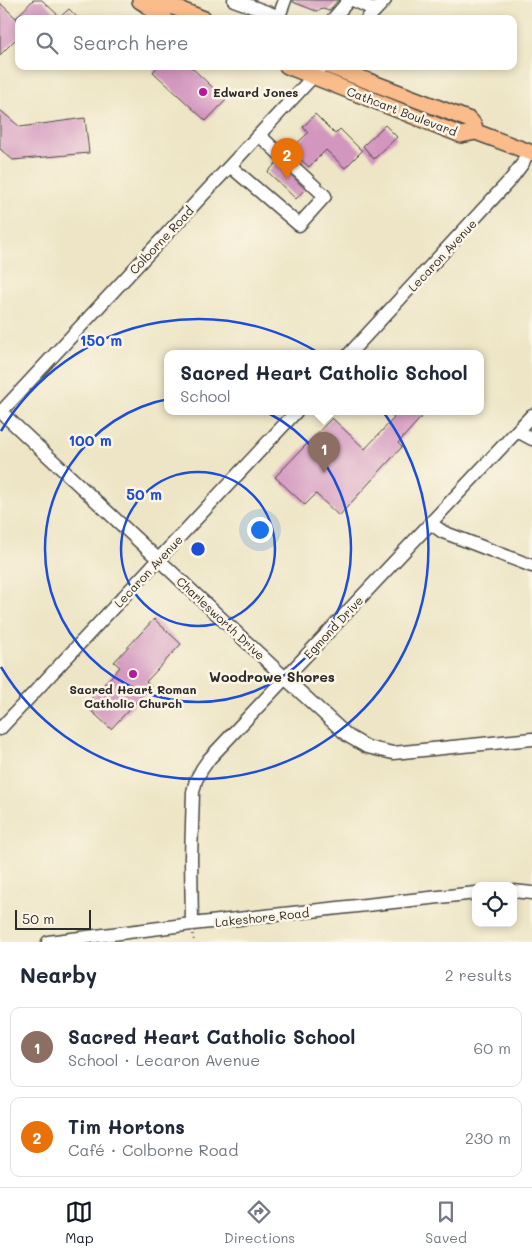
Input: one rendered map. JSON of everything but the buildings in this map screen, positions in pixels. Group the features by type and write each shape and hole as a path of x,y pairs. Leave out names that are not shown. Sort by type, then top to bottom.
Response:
{"main road":[{"path":"141,2 154,3 166,8 183,5 198,15"},
{"name":"Cathcart Boulevard","path":"318,71 461,135 476,132 470,120 339,70"},
{"path":"476,132 530,152"}],"street":[{"path":"234,0 273,15"},
{"path":"279,15 285,0"},
{"path":"336,15 349,0"},
{"path":"353,0 371,15 385,0"},
{"name":"Colborne Road","path":"0,412 318,71"},
{"path":"230,166 299,225 322,194 259,135"},
{"name":"Lecaron Avenue","path":"354,350 512,179 530,152"},
{"name":"Charlesworth Drive","path":"0,412 348,736 368,747 393,753 532,739"},
{"name":"Lecaron Avenue","path":"0,729 293,415"},
{"name":"Egmond Drive","path":"192,924 193,792 196,780 202,769 209,759 532,415"},
{"path":"517,431 532,440"},
{"path":"430,523 443,532 532,566"},
{"path":"517,891 532,893"},
{"name":"Lakeshore Road","path":"48,942 472,893"}],"place":[{"name":"Edward Jones","path":"203,92"},
{"name":"Tim Hortons","path":"287,179"},
{"name":"Sacred Heart Catholic School","path":"324,473"},
{"name":"Sacred Heart Roman Catholic Church","path":"133,674"}],"district":[{"name":"Woodrowe Shores","path":"272,676"}]}
